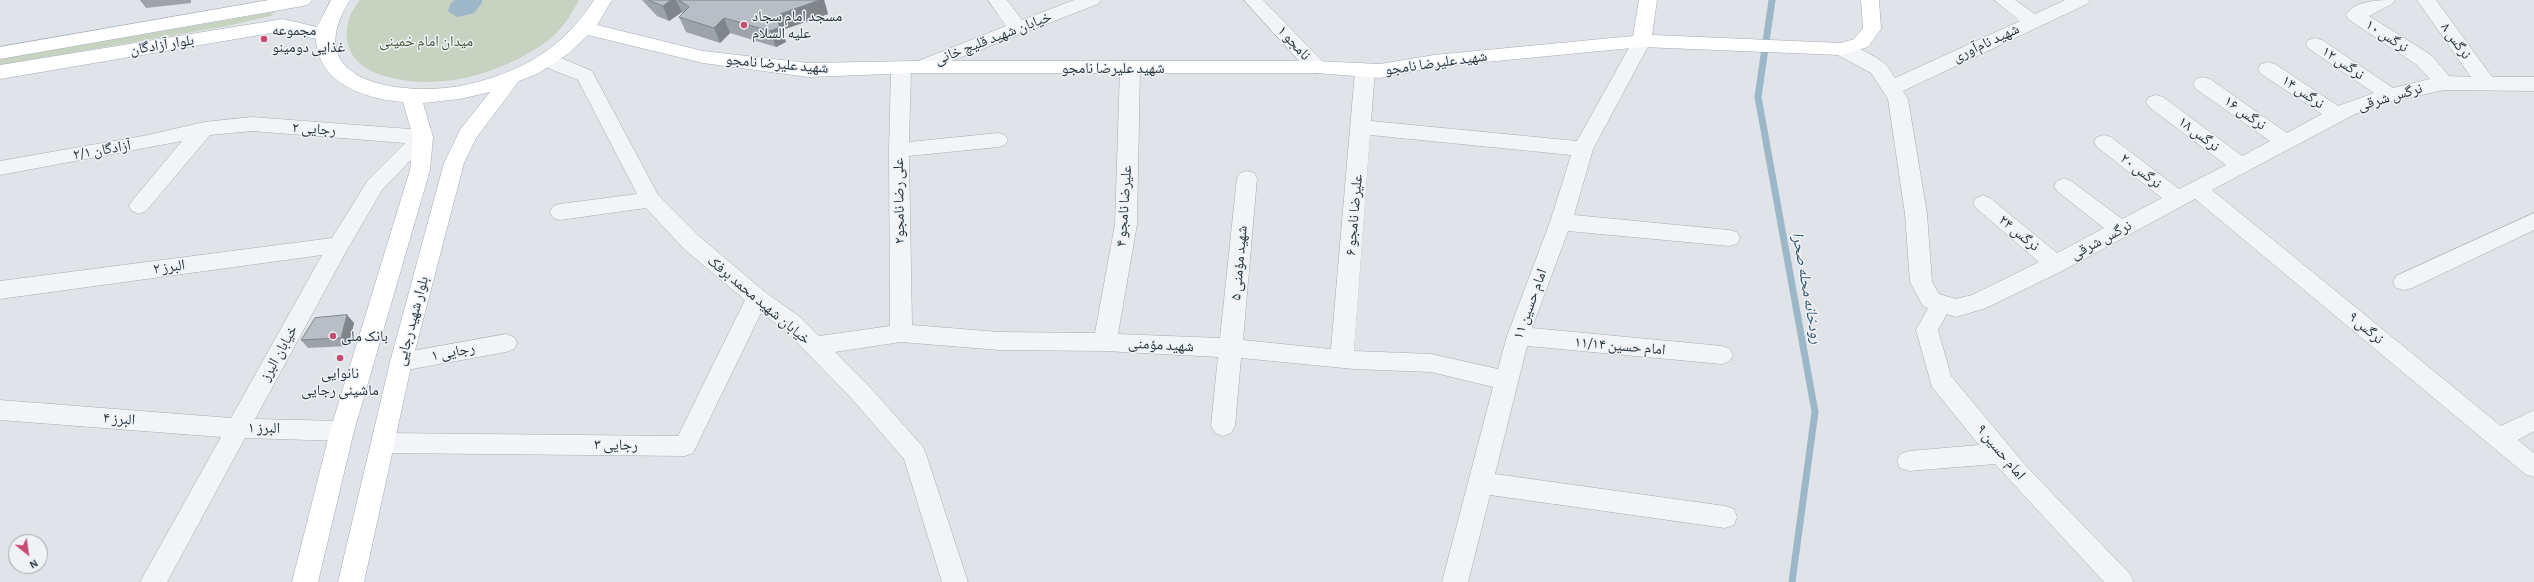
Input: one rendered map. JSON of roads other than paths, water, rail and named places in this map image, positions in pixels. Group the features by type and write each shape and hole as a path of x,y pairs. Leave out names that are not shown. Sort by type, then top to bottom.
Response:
{"main road":[{"name":"بلوار آزادگان","path":"0,53 302,0"},
{"path":"341,0 333,9 324,35 328,59 345,79 374,92 412,97 446,95 482,88 512,77 547,60 585,28 602,0"},
{"path":"1642,41 1648,0"},
{"name":"شهید علیرضا نامجو","path":"585,28 710,58 808,70 909,68 1316,68 1380,71 1434,61 1642,41 1708,42 1841,49 1861,43 1872,29 1870,0"},
{"name":"بلوار آزادگان","path":"0,72 283,25 324,35"},
{"name":"بلوار شهید رجایی","path":"351,582 401,362 454,163 467,135 512,77"},
{"path":"305,582 342,431 420,170 423,137 412,97"}],"street":[{"path":"997,0 1018,28"},
{"name":"خیابان شهید قلیچ خانی","path":"909,68 1092,0"},
{"name":"نامجو ۱","path":"1253,0 1316,68"},
{"path":"2003,0 2032,21"},
{"name":"شهید نام‌آوری","path":"1891,88 2032,21 2081,0"},
{"name":"نرگس ۱۰","path":"2386,0 2355,15 2424,60 2444,83"},
{"name":"نرگس ۸","path":"2426,0 2485,82"},
{"name":"امام حسین ۱۱","path":"1455,582 1518,336 1561,222 1583,149 1642,41"},
{"name":"نرگس ۱۲","path":"2315,44 2390,95"},
{"name":"نرگس شرقی","path":"1841,49 1878,68 1898,99 1916,214 1921,282 1931,300 1956,308 1978,302 2056,264 2337,115 2390,95 2444,83 2485,82 2534,84"},
{"name":"خیابان شهید محمد برفک","path":"547,60 585,76 651,200 692,243 757,298 792,323 860,392 914,454 955,582"},
{"name":"علی رضا نامجو۲","path":"901,333 898,150 909,68"},
{"name":"علیرضا نامجو ۴","path":"1105,342 1126,224 1130,69"},
{"name":"نرگس ۱۴","path":"2268,69 2337,115"},
{"name":"علیرضا نامجو ۶","path":"1342,359 1365,71"},
{"name":"نرگس ۱۶","path":"2203,84 2287,142"},
{"name":"نرگس ۱۸","path":"2156,102 2242,166"},
{"name":"رجایی ۲","path":"204,129 252,124 423,137"},
{"path":"1361,127 1583,149"},
{"path":"139,206 204,129"},
{"name":"آزادگان ۲/۱","path":"0,168 148,142 204,129"},
{"name":"خیابان البرز","path":"154,582 339,245 375,185 423,137"},
{"path":"898,150 998,140"},
{"name":"نرگس ۲۰","path":"2104,142 2188,194"},
{"name":"شهید مؤمنی ۵","path":"1223,426 1247,178"},
{"path":"2064,186 2121,230"},
{"name":"نرگس ۹","path":"2188,194 2534,467"},
{"path":"560,212 651,200"},
{"name":"نرگس ۲۴","path":"1983,203 2056,264"},
{"path":"1561,222 1729,238"},
{"path":"2404,282 2530,227"},
{"name":"البرز ۲","path":"0,290 339,245"},
{"name":"رجایی ۳","path":"383,443 685,446 757,298"},
{"name":"امام حسین ۹","path":"1941,303 1927,330 1940,380 2001,453 2121,582"},
{"name":"شهید مؤمنی","path":"815,346 901,333 999,341 1105,342 1231,348 1342,359 1431,363 1507,381"},
{"name":"امام حسین ۱۱/۱۴","path":"1518,336 1722,355"},
{"name":"رجایی ۱","path":"401,362 506,343"},
{"name":"البرز ۴","path":"0,410 238,428"},
{"path":"2499,438 2534,420"},
{"name":"البرز ۱","path":"238,428 342,431"},
{"path":"1909,461 2001,453"},
{"path":"1480,484 1725,517"}],"water":[{"path":"455,0 482,0 482,3 474,13 457,17 448,11 450,4"}],"waterway":[{"name":"رودخانه محله صحرا","path":"1772,0 1758,97 1815,412 1792,582"}],"place":[{"name":"مسجد امام سجاد علیه السلام","path":"744,25"},
{"name":"مجموعه غذایى دومینو","path":"264,39"},
{"name":"بانک ملی","path":"333,336"},
{"name":"نانوایی ماشینی رجایی","path":"340,358"}],"park label":[{"name":"میدان امام خمینی","path":"426,41"}]}
